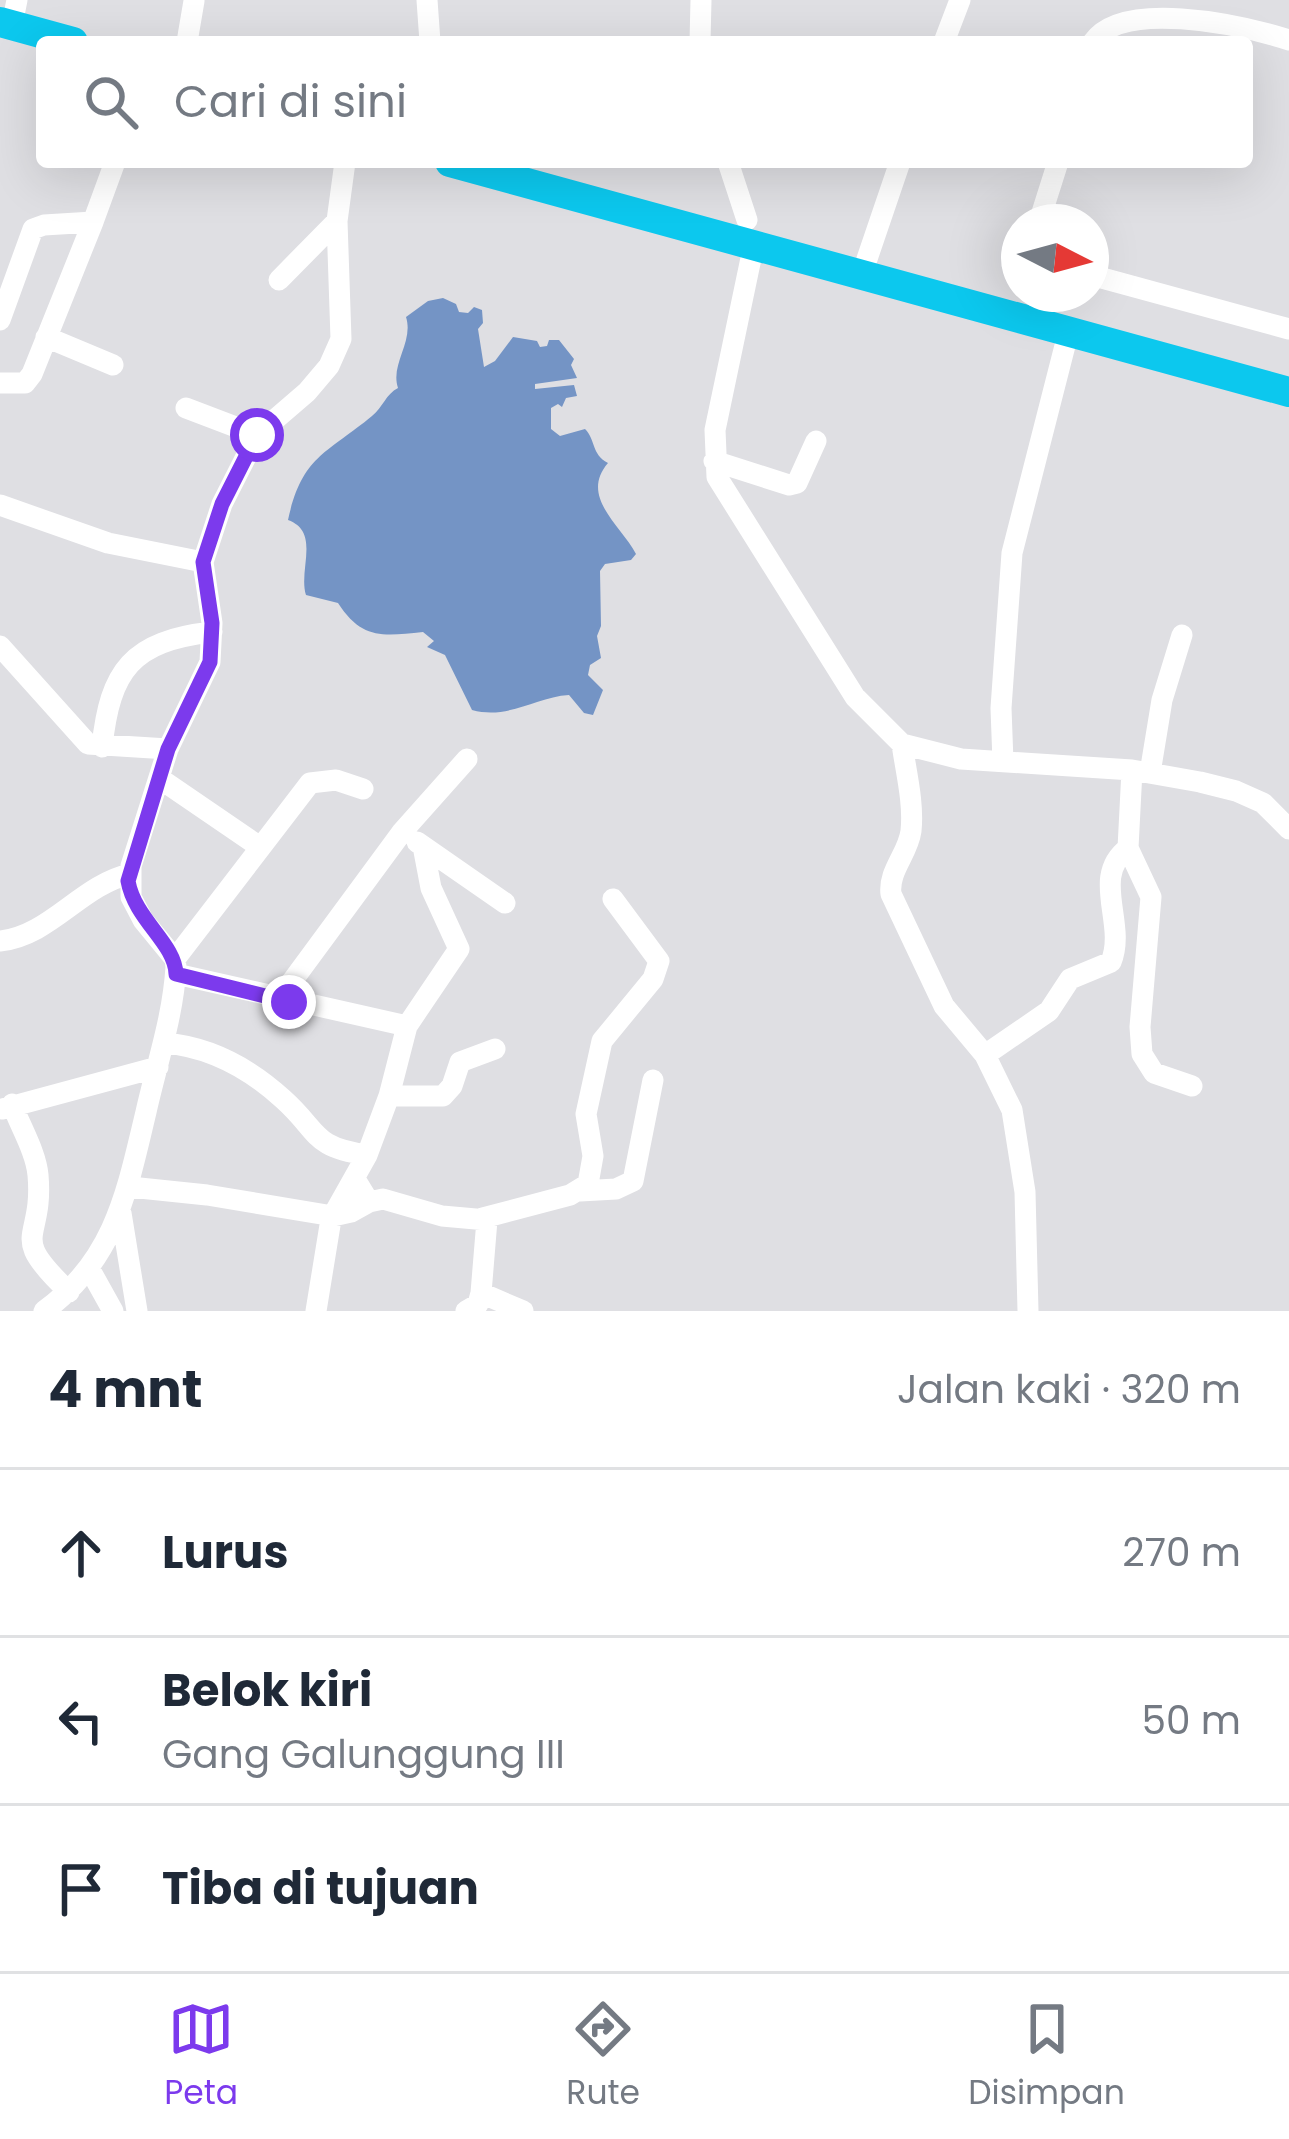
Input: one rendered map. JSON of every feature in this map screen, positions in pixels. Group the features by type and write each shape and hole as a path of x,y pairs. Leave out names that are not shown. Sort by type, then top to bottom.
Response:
{"highway":[{"path":"7,21 54,36"},
{"path":"7,21 36,45"},
{"path":"477,168 867,259 1289,374"},
{"path":"523,168 666,212"},
{"path":"751,232 1289,392"}],"street":[{"path":"427,0 430,36"},
{"path":"700,36 701,0"},
{"path":"946,36 960,0"},
{"path":"1097,36 1108,17 1154,1 1289,40"},
{"path":"188,36 194,2"},
{"path":"0,383 25,382 113,168"},
{"path":"344,168 337,221 343,324 338,349 307,392 257,435 222,504 203,562 212,632 210,662 168,749 130,874 131,897 175,967 279,999 407,1026"},
{"path":"730,168 751,232 715,430 717,477 855,697 902,744 961,759 1141,771 1237,791 1263,803 1289,829"},
{"path":"867,259 898,168"},
{"path":"1045,204 1056,168"},
{"path":"279,280 337,221"},
{"path":"0,320 11,257 33,229 93,222"},
{"path":"1109,280 1289,329"},
{"path":"1003,762 1001,708 1012,553 1070,330"},
{"path":"46,338 113,365"},
{"path":"186,408 257,435"},
{"path":"714,461 789,485 797,483 816,441"},
{"path":"0,505 108,543 203,562"},
{"path":"102,747 108,697 123,673 156,643 212,632"},
{"path":"1182,635 1141,771 1128,848 1151,897 1141,1042 1149,1069 1192,1086"},
{"path":"0,646 88,744 168,749"},
{"path":"902,744 911,833 892,877 891,894 944,1006 985,1055 1006,1095 1025,1192 1028,1311"},
{"path":"279,999 402,832 467,758"},
{"path":"159,778 260,847"},
{"path":"44,1311 89,1268 121,1213 165,1043 175,967 302,791 316,779 348,782 363,789"},
{"path":"402,832 505,903"},
{"path":"316,1311 333,1216 367,1155 407,1026 459,944 431,888 423,846"},
{"path":"1111,962 1118,939 1109,874 1116,857 1128,848"},
{"path":"0,941 40,926 102,882 130,874"},
{"path":"580,1191 591,1175 586,1114 602,1040 653,979 659,965 657,954 613,899"},
{"path":"985,1055 1048,1011 1070,979 1111,962"},
{"path":"1111,962 1141,1003"},
{"path":"165,1043 211,1050 279,1094 326,1146 367,1155"},
{"path":"389,1096 443,1096 460,1061 495,1049"},
{"path":"69,1292 34,1256 31,1239 38,1176 6,1107 158,1067"},
{"path":"130,1187 333,1216 383,1199 442,1216 483,1218 580,1191 616,1189 633,1181 653,1080"},
{"path":"356,1179 369,1202"},
{"path":"121,1213 137,1311"},
{"path":"466,1311 478,1304 481,1293 489,1227 483,1218"},
{"path":"89,1268 113,1311"},
{"path":"481,1293 523,1311"}],"water":[{"path":"443,298 456,304 459,312 468,313 474,307 482,310 483,323 478,329 484,367 495,361 513,337 537,341 540,347 559,340 574,359 571,365 577,378 535,384 535,389 574,385 577,396 566,398 562,407 551,408 551,429 560,436 585,429 588,433 608,463 600,475 600,499 636,554 631,560 605,564 600,571 597,636 601,658 590,665 588,675 603,690 593,715 584,713 569,695 498,712 472,710 445,655 427,647 434,641 423,632 374,633 356,624 338,603 306,595 304,533 288,520 301,482 318,458 372,416 398,388 406,317 428,301"}],"route":[{"path":"257,435 222,504 203,562 212,623 210,662 168,749 128,881 143,920 175,959 176,974 289,1002"}]}
